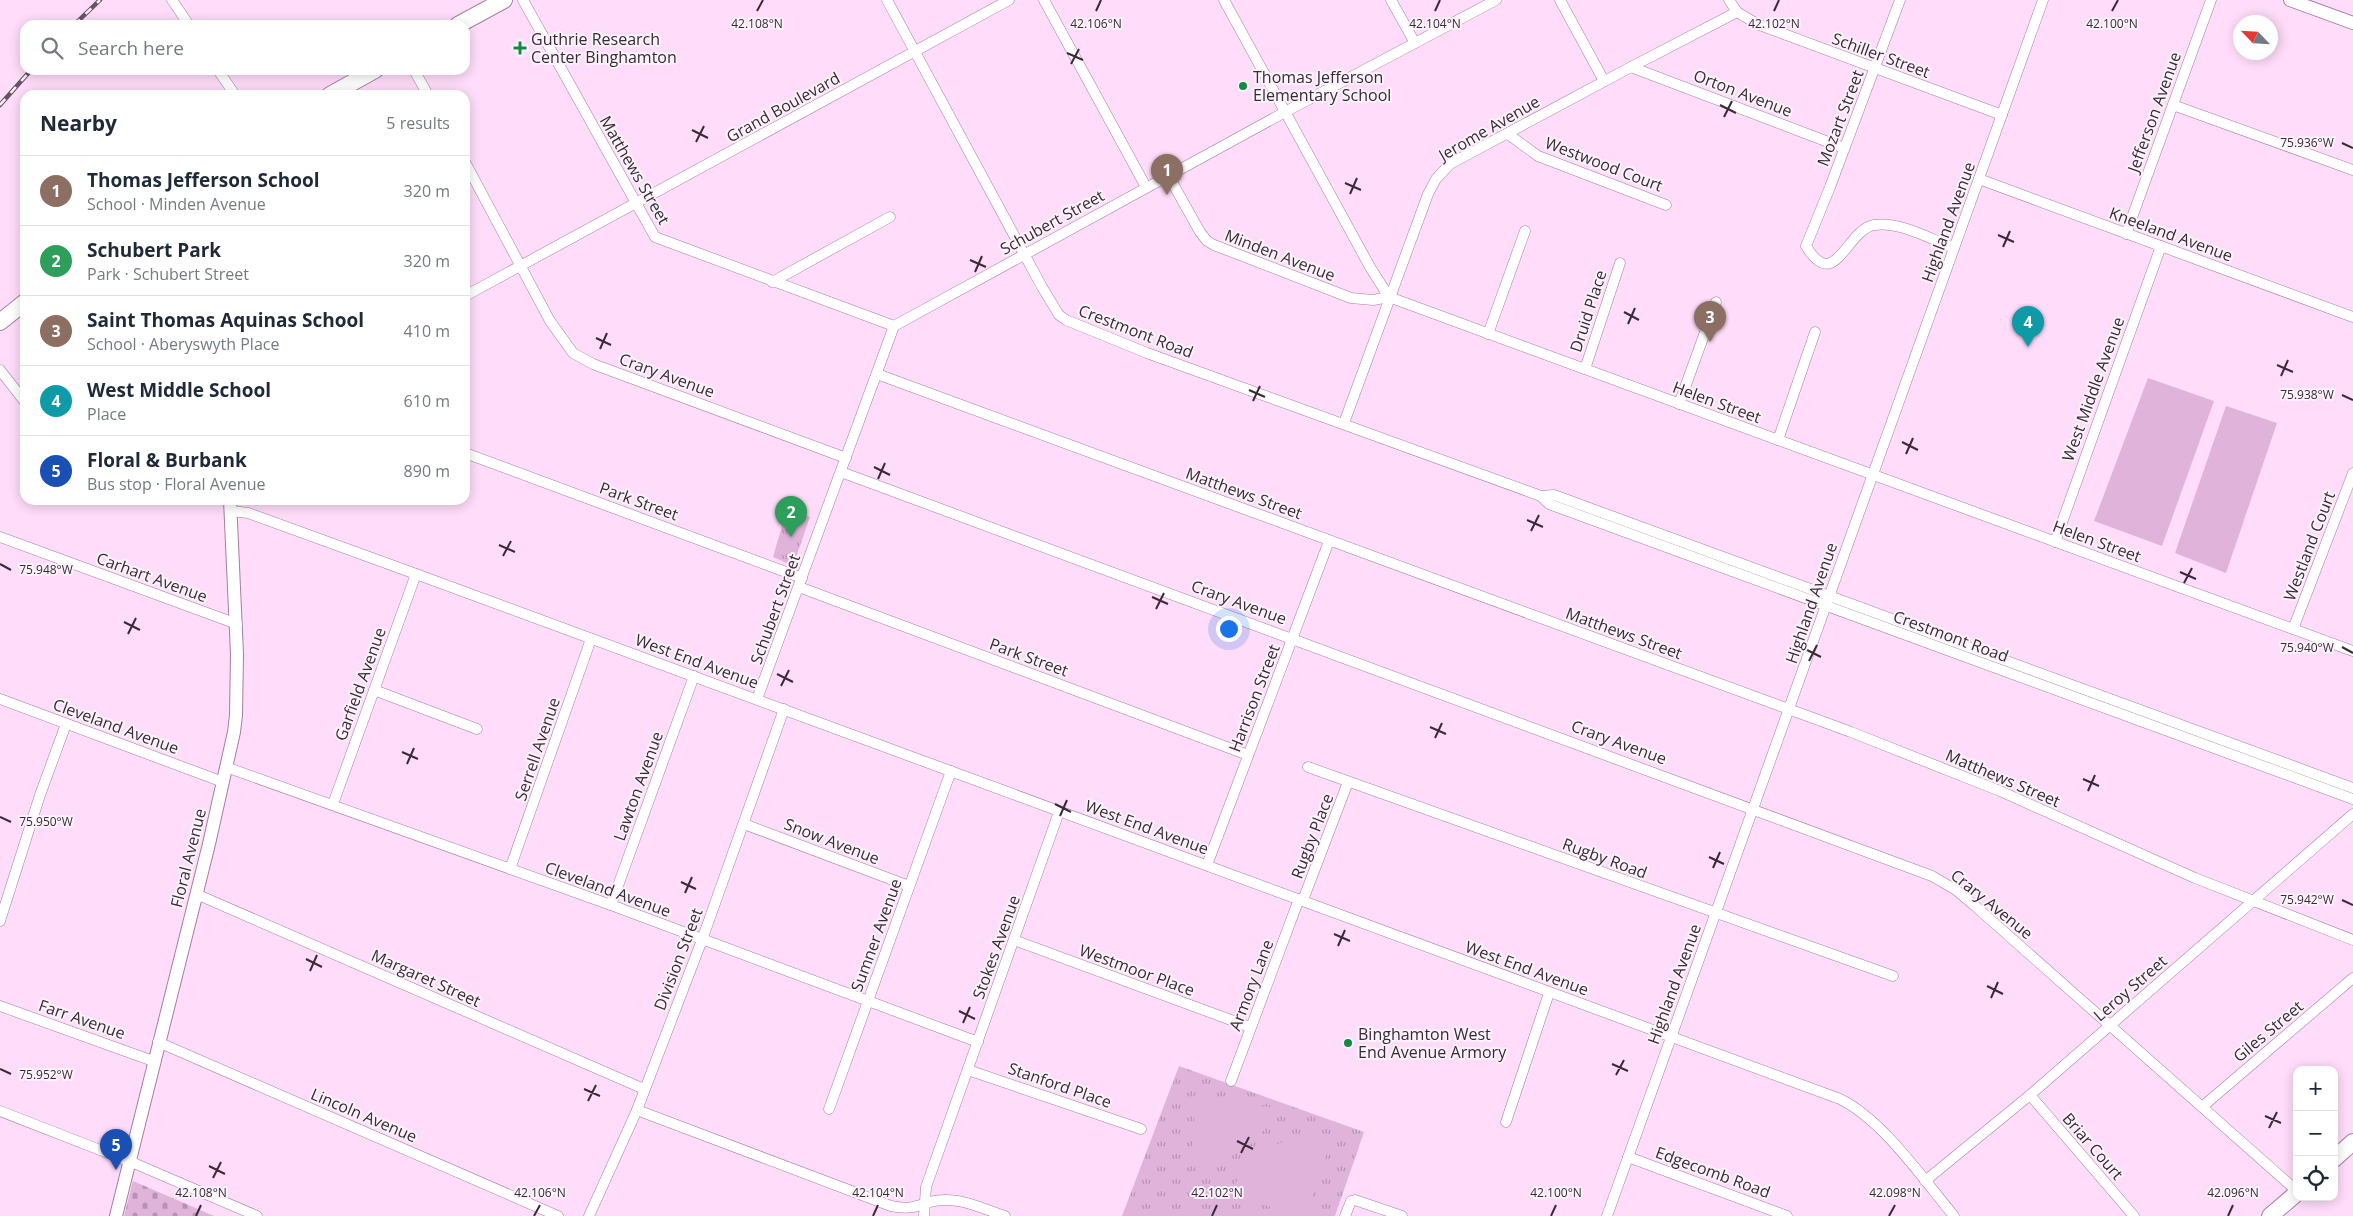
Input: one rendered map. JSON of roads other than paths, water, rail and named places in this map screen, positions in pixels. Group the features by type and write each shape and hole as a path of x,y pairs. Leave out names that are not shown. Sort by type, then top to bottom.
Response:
{"main road":[{"path":"467,20 504,0"},
{"path":"339,90 367,75"},
{"path":"0,322 20,306"},
{"path":"2337,1156 2353,1142"},
{"path":"2270,1216 2293,1196"}],"street":[{"path":"172,0 185,20"},
{"name":"Matthews Street","path":"524,0 636,204 652,232 661,240 894,326"},
{"name":"Crestmont Road","path":"887,0 1024,255 1059,316 1066,320 1147,353 1541,496 1549,504 2353,799"},
{"name":"Grand Boulevard","path":"470,293 1009,0"},
{"path":"1044,0 1146,187"},
{"path":"1224,0 1370,267 1390,297"},
{"path":"1391,0 1415,43"},
{"name":"Schubert Street","path":"757,699 894,326 1168,175 1496,0"},
{"path":"1560,0 1604,81"},
{"name":"Schiller Street","path":"1729,0 1737,12 1757,24 2002,115"},
{"name":"Mozart Street","path":"1900,0 1806,246 1814,260 1823,264 1838,259 1854,239 1864,229 1872,225 1898,226 1954,248"},
{"name":"Highland Avenue","path":"1607,1216 2042,0"},
{"name":"Jefferson Avenue","path":"2126,234 2210,0"},
{"path":"2290,0 2353,23"},
{"name":"Jerome Avenue","path":"1344,423 1428,194 1436,179 1450,164 1737,12"},
{"name":"Orton Avenue","path":"1630,67 1844,148"},
{"path":"221,75 232,90"},
{"path":"417,75 425,90"},
{"path":"2173,105 2353,170"},
{"name":"Westwood Court","path":"1508,134 1538,156 1666,204"},
{"name":"Crary Avenue","path":"470,171 522,265 550,321 567,347 580,358 846,458"},
{"name":"Minden Avenue","path":"1168,175 1206,241 1351,298 1373,300 1390,297"},
{"name":"Kneeland Avenue","path":"1979,179 2353,317"},
{"path":"772,282 890,217"},
{"path":"1488,334 1524,231"},
{"name":"West Middle Avenue","path":"2055,542 2161,246"},
{"name":"Druid Place","path":"1585,369 1620,263"},
{"name":"Helen Street","path":"1390,297 2353,651"},
{"path":"1679,404 1716,302"},
{"path":"1778,440 1815,332"},
{"path":"0,370 20,396"},
{"name":"Matthews Street","path":"877,374 1789,710 2000,791 2254,902 2353,940"},
{"name":"Park Street","path":"470,455 1248,755"},
{"name":"Crary Avenue","path":"841,472 1918,870 1956,890 2293,1188"},
{"name":"Westland Court","path":"2293,629 2353,473"},
{"name":"Crestmont Road","path":"1541,496 1554,495 2353,788"},
{"name":"West End Avenue","path":"231,505 248,513 951,770 1059,812 1301,899 1549,993 1840,1099 1856,1107 1874,1122 1954,1216"},
{"name":"Floral Avenue","path":"116,1216 128,1160 223,782 236,715 237,624 231,505"},
{"name":"Carhart Avenue","path":"0,538 237,624"},
{"name":"Harrison Street","path":"1207,865 1329,541"},
{"name":"Garfield Avenue","path":"333,804 416,574"},
{"name":"Serrell Avenue","path":"510,869 591,639"},
{"path":"1966,658 1969,646"},
{"name":"Lawton Avenue","path":"611,905 694,676"},
{"path":"374,690 477,729"},
{"path":"2094,704 2098,694"},
{"name":"Cleveland Avenue","path":"0,699 223,782"},
{"name":"Division Street","path":"589,1216 637,1110 702,940 784,709"},
{"path":"0,921 40,795 66,724"},
{"name":"Cleveland Avenue","path":"226,767 611,905 978,1042"},
{"name":"Rugby Road","path":"1308,767 1893,976"},
{"name":"Sumner Avenue","path":"829,1109 951,770"},
{"name":"Rugby Place","path":"1301,899 1348,782"},
{"name":"Stokes Avenue","path":"924,1216 926,1187 1059,812"},
{"name":"Leroy Street","path":"1925,1181 2030,1095 2353,814"},
{"name":"Snow Avenue","path":"744,824 910,886"},
{"name":"Margaret Street","path":"196,894 644,1089"},
{"name":"Armory Lane","path":"1231,1081 1250,1027 1301,899"},
{"name":"Westmoor Place","path":"1014,940 1250,1027"},
{"name":"Giles Street","path":"2202,1107 2353,978"},
{"path":"1506,1122 1549,993"},
{"name":"Farr Avenue","path":"0,1006 154,1061"},
{"name":"Lincoln Avenue","path":"158,1042 558,1216"},
{"name":"Stanford Place","path":"968,1070 1141,1129"},
{"name":"Briar Court","path":"2030,1095 2134,1216"},
{"path":"637,1110 891,1206 913,1209 945,1200 959,1202 1004,1216"},
{"path":"0,1111 128,1160 258,1216"},
{"name":"Edgecomb Road","path":"1628,1157 1787,1216"},
{"path":"1344,1216 1351,1201 1355,1200 1402,1216"}],"railway":[{"path":"79,20 100,0"},
{"path":"0,105 27,75"}],"place":[{"name":"Guthrie Research Center Binghamton","path":"520,48"},
{"name":"Thomas Jefferson Elementary School","path":"1243,86"},
{"name":"Thomas Jefferson School","path":"1167,195"},
{"name":"Saint Thomas Aquinas School","path":"1710,342"},
{"name":"West Middle School","path":"2028,347"},
{"name":"Schubert Park","path":"791,537"},
{"name":"Binghamton West End Avenue Armory","path":"1348,1043"},
{"name":"Floral & Burbank","path":"116,1170"}]}
